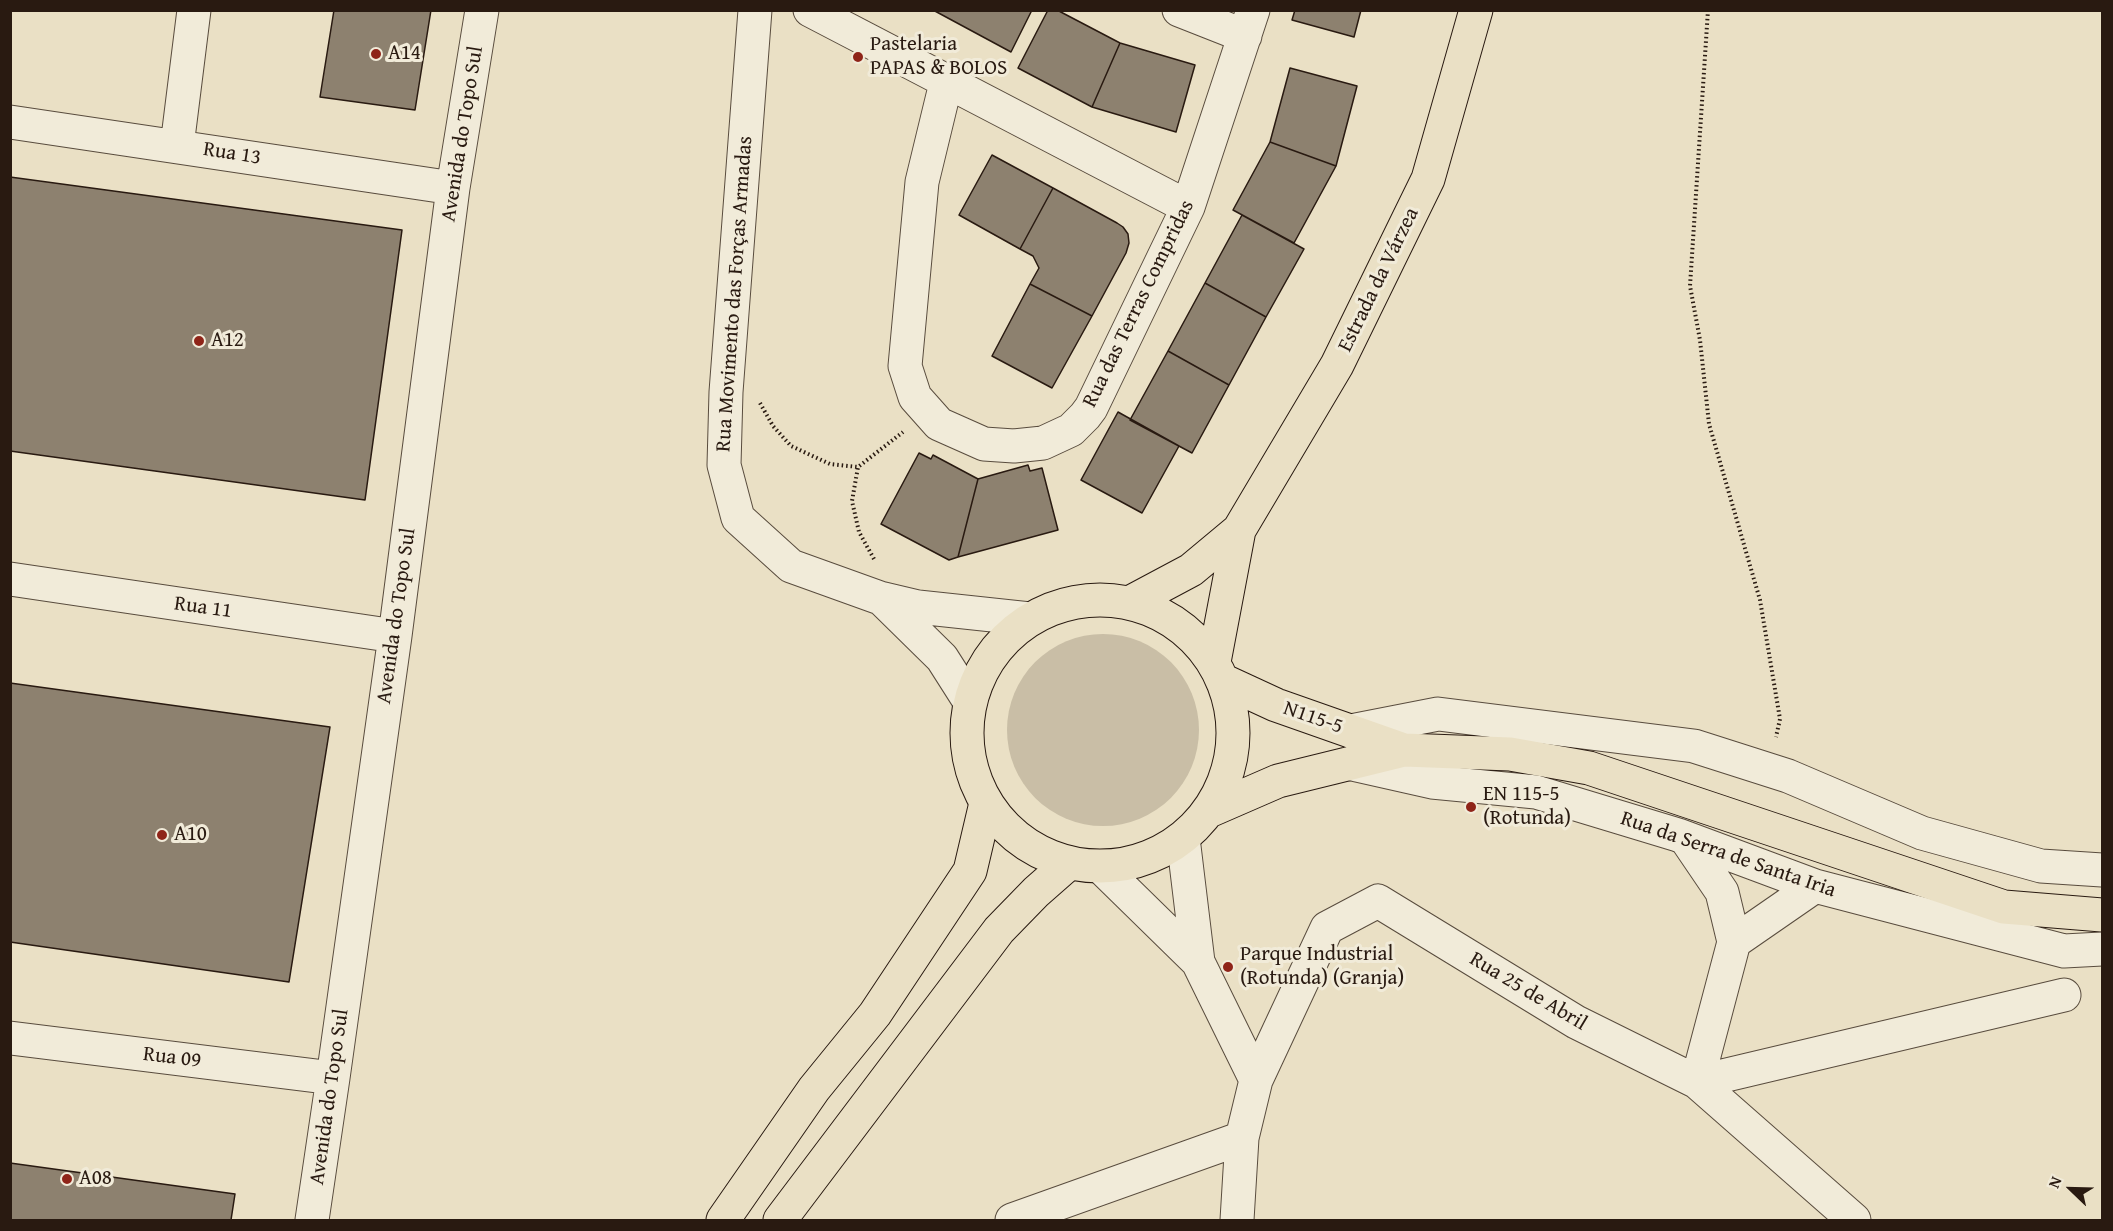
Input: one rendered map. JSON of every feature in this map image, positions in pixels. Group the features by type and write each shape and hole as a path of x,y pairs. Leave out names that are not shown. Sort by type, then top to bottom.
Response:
{"main road":[{"name":"Estrada da Várzea","path":"1131,602 1191,570 1239,530 1337,365 1428,179 1476,10"},
{"name":"Estrada da Várzea","path":"1219,671 1239,530"},
{"path":"1096,599 1131,602 1163,615 1192,635 1219,671 1234,725 1229,770 1209,811 1183,838 1144,860 1101,867 1069,863 1037,851 1027,844 1008,830 986,803 972,771 967,736 970,702 983,670 1003,641 1030,619 1062,605 1096,599"},
{"name":"N115-5","path":"1219,671 1276,705 1404,750"},
{"path":"1209,811 1278,781 1404,750 1510,754 1588,768 2004,907 2103,915"},
{"path":"723,1221 814,1089 875,1014 970,871 986,803"},
{"path":"780,1221 999,930 1036,892 1069,863"}],"street":[{"path":"177,146 194,10"},
{"name":"Avenida do Topo Sul","path":"312,1221 395,636 453,188 482,10"},
{"name":"Rua Movimento das Forças Armadas","path":"755,10 727,381 724,465 738,518 791,566 880,598 918,607 1030,619"},
{"path":"810,10 946,83 1188,207"},
{"path":"1179,10 1249,23"},
{"name":"Rua das Terras Compridas","path":"946,83 922,182 905,366 915,397 939,424 984,444 1030,446 1057,438 1071,430 1091,408 1188,207 1249,23"},
{"name":"Rua 13","path":"10,122 453,188"},
{"name":"Rua 11","path":"10,579 395,636"},
{"name":"Rua Movimento das Forças Armadas","path":"880,598 942,658 970,702"},
{"path":"1351,731 1438,714 1694,746 1788,776 1923,833 2041,866 2103,870"},
{"name":"Rua da Serra de Santa Iria","path":"1352,764 1432,782 1536,792 1686,838 1815,886 2064,951 2103,949"},
{"path":"1183,838 1198,962 1256,1080 1242,1138 1237,1221"},
{"path":"1686,838 1722,892 1734,942 1697,1082 2064,996"},
{"path":"1101,867 1198,962"},
{"path":"1734,942 1815,886"},
{"name":"Rua 25 de Abril","path":"1256,1080 1327,928 1378,902 1576,1022 1697,1082 1854,1221"},
{"name":"Rua 09","path":"10,1038 333,1078"},
{"path":"1012,1221 1242,1138"}],"path":[{"path":"1708,10 1690,285 1700,340 1709,424 1760,600 1780,719 1769,770"},
{"path":"758,399 773,426 791,446 830,464 858,467"},
{"path":"880,598 877,563 859,532 852,501 858,467 928,412"}],"shaded area":[{"path":"1103,634 1140,641 1171,662 1192,693 1199,730 1192,767 1171,798 1140,819 1103,826 1066,819 1035,798 1014,767 1007,730 1014,693 1035,662 1066,641"}],"building":[{"name":"A14","path":"334,10 431,10 415,110 320,97"},
{"path":"933,10 1032,10 1011,52"},
{"path":"1048,10 1057,10 1120,43 1092,107 1018,68"},
{"path":"1295,10 1361,10 1354,37 1292,20"},
{"path":"1120,43 1195,65 1176,132 1092,107"},
{"path":"1290,68 1357,86 1336,166 1270,142"},
{"path":"1270,142 1336,166 1294,243 1233,210"},
{"path":"992,155 1053,188 1020,249 959,215"},
{"name":"A12","path":"10,177 402,230 365,500 10,451"},
{"path":"1053,188 1117,223 1128,234 1129,243 1126,253 1092,316 1030,284 1039,268 1033,256 1020,249"},
{"path":"1242,215 1304,249 1266,317 1205,283"},
{"path":"1205,283 1266,317 1229,385 1168,351"},
{"path":"1030,284 1092,316 1052,388 992,356"},
{"path":"1168,351 1229,385 1192,453 1130,420"},
{"path":"1118,412 1179,446 1142,513 1081,480"},
{"path":"919,453 931,459 933,455 978,479 958,557 949,560 881,524"},
{"path":"1028,465 1030,471 1042,468 1058,530 958,557 978,479"},
{"name":"A10","path":"10,683 330,727 289,982 10,942"},
{"name":"A08","path":"10,1163 235,1194 231,1220 10,1220"}],"place":[{"name":"A14","path":"376,54"},
{"name":"Pastelaria PAPAS & BOLOS","path":"858,57"},
{"name":"A12","path":"199,341"},
{"name":"EN 115-5 (Rotunda)","path":"1471,807"},
{"name":"A10","path":"162,835"},
{"name":"Parque Industrial (Rotunda) (Granja)","path":"1228,967"},
{"name":"A08","path":"67,1179"}]}
